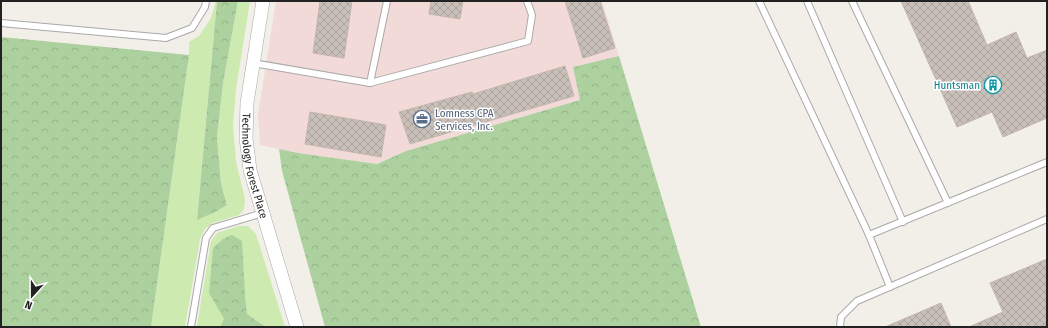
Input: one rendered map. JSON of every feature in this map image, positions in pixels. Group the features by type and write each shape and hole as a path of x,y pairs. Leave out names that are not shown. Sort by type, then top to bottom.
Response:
{"street":[{"name":"Technology Forest Place","path":"263,1 247,102 246,138 250,170 297,327"}],"lane":[{"path":"1,23 166,38 192,28 205,7 206,1"},
{"path":"370,83 387,1"},
{"path":"253,62 370,83 528,41 532,15 526,1"},
{"path":"759,1 869,235 890,287"},
{"path":"807,1 903,222"},
{"path":"852,1 948,203"},
{"path":"869,235 1047,162"},
{"path":"191,327 206,238 213,228 263,213"},
{"path":"840,327 842,318 857,301 1047,219"}],"shaded area":[{"path":"276,1 602,1 619,56 573,67 580,100 406,151 377,164 298,153 260,145 258,114"}],"green space":[{"path":"216,1 197,219 227,205 221,184 217,137 223,83 238,1 250,1 236,89 233,125 236,162 245,199 244,209 239,215 213,223 205,229 200,239 185,327 151,327 189,55 189,42 199,36 211,18"},
{"path":"217,1 238,1 223,83 217,137 221,184 227,205 197,220"},
{"path":"1,37 189,55 151,327 1,327"},
{"path":"619,56 701,327 325,327 282,171 279,149 377,164 406,151 580,100 573,67"},
{"path":"239,226 248,226 256,234 285,327 266,327 247,314 245,295 218,308 224,319 220,327 197,326 211,241 217,233"},
{"path":"232,235 242,241 247,314 266,327 220,327 224,319 209,293 213,248 223,239"}],"building":[{"path":"320,1 352,1 344,58 313,53"},
{"path":"431,1 463,1 460,19 429,14"},
{"path":"565,1 600,1 615,48 583,58"},
{"name":"Huntsman","path":"901,1 968,1 987,45 1016,32 1027,58 1047,50 1047,118 1003,137 992,112 957,127"},
{"path":"565,66 574,96 410,144 399,112 472,92 473,94"},
{"path":"310,112 386,125 381,157 305,144"},
{"path":"1047,259 1047,327 969,327 1003,312 990,283"},
{"path":"941,303 951,327 885,327"}],"place":[{"name":"Huntsman","path":"993,85"},
{"name":"Lomness CPA Services, Inc.","path":"422,119"}]}
